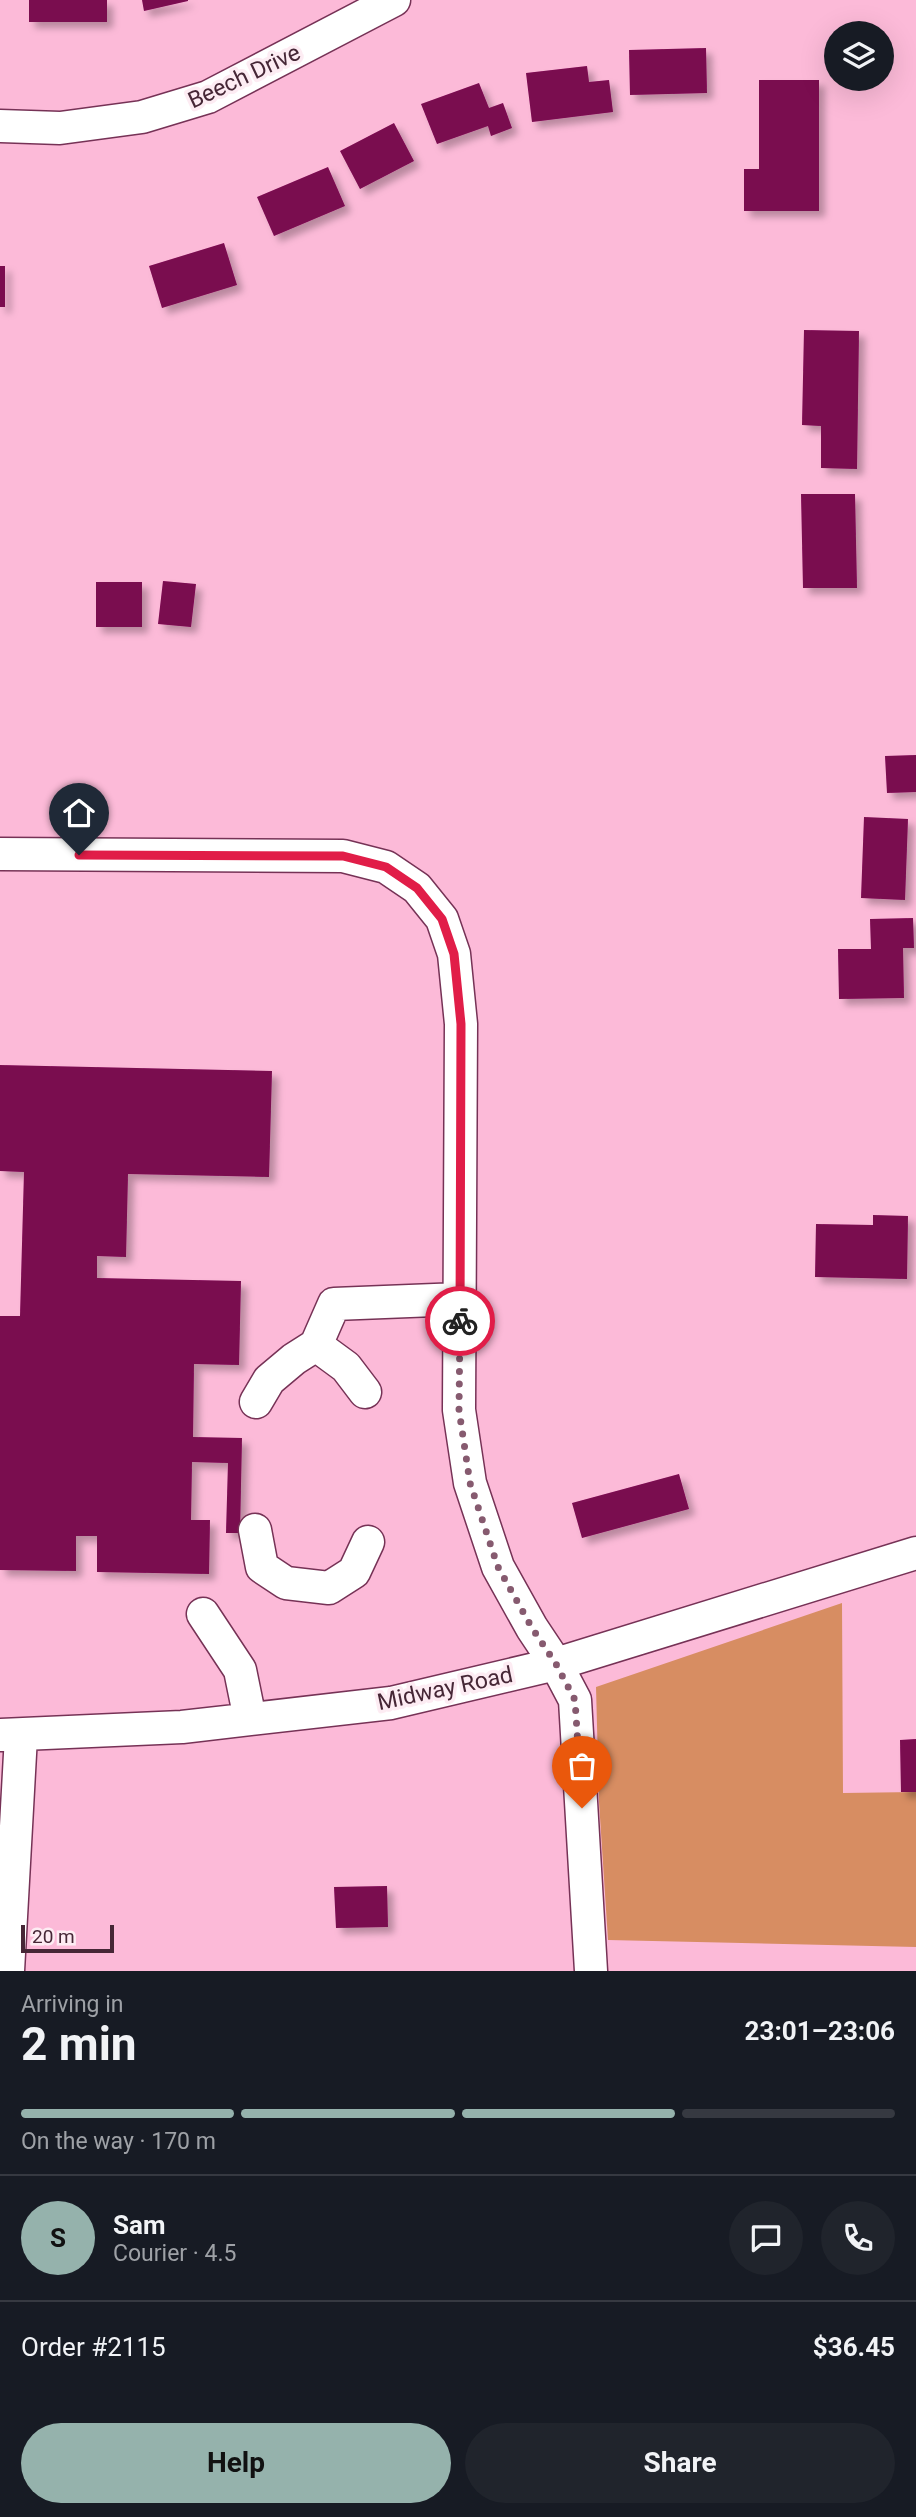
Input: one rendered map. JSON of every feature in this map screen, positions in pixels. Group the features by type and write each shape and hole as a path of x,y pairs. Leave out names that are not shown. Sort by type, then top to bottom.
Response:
{"street":[{"name":"Beech Drive","path":"0,126 60,128 142,117 208,97 394,0"},
{"path":"0,854 343,856 386,867 417,888 442,919 454,954 461,1024 459,1410 470,1483 498,1567 575,1700 591,1971"},
{"path":"256,1402 269,1380 316,1345 334,1304 460,1299"},
{"path":"316,1345 346,1367 365,1392"},
{"path":"255,1530 262,1567 286,1583 329,1588 354,1572 368,1542"},
{"name":"Midway Road","path":"10,1736 182,1727 391,1703 556,1664 916,1553"},
{"path":"203,1614 240,1670 250,1719"},
{"path":"8,1971 10,1736"}],"shaded area":[{"path":"842,1603 843,1793 916,1792 916,1947 608,1940 599,1802 596,1687"}],"building":[{"path":"29,0 107,0 107,22 29,22"},
{"path":"142,0 188,0 188,1 144,11"},
{"path":"706,48 707,93 630,95 629,50"},
{"path":"587,66 589,82 609,80 613,112 532,122 526,73"},
{"path":"759,80 819,80 819,211 744,211 744,169 759,169"},
{"path":"479,83 489,108 503,103 512,128 491,136 488,126 437,144 421,104"},
{"path":"394,123 414,161 360,189 340,151"},
{"path":"328,167 345,206 274,236 257,197"},
{"path":"224,243 237,285 162,308 149,266"},
{"path":"0,266 5,266 5,307 0,307"},
{"path":"804,330 859,331 857,469 821,468 821,426 802,425"},
{"path":"801,494 855,494 857,588 803,588"},
{"path":"163,581 196,584 191,627 158,624"},
{"path":"96,582 142,582 142,627 96,627"},
{"path":"916,755 916,792 887,793 885,756"},
{"path":"864,817 908,819 905,900 861,898"},
{"path":"913,918 914,948 903,948 904,998 839,999 838,949 871,949 870,919"},
{"path":"0,1065 272,1071 269,1177 128,1174 126,1257 97,1256 97,1278 241,1281 239,1365 194,1364 193,1437 242,1438 240,1533 226,1533 228,1463 192,1462 191,1520 210,1520 209,1574 97,1572 97,1536 76,1536 76,1571 0,1570 0,1316 20,1316 24,1172 0,1171"},
{"path":"873,1215 908,1216 907,1279 815,1277 816,1224 873,1225"},
{"path":"679,1474 689,1509 582,1538 572,1503"},
{"path":"916,1739 916,1792 901,1792 900,1740"},
{"path":"387,1886 388,1927 336,1928 334,1887"}],"way so far":[{"path":"460,1321 459,1410 470,1483 498,1567 575,1700 582,1808"}],"route":[{"path":"79,855 343,856 386,867 417,888 442,919 454,954 461,1024 460,1321"}]}
